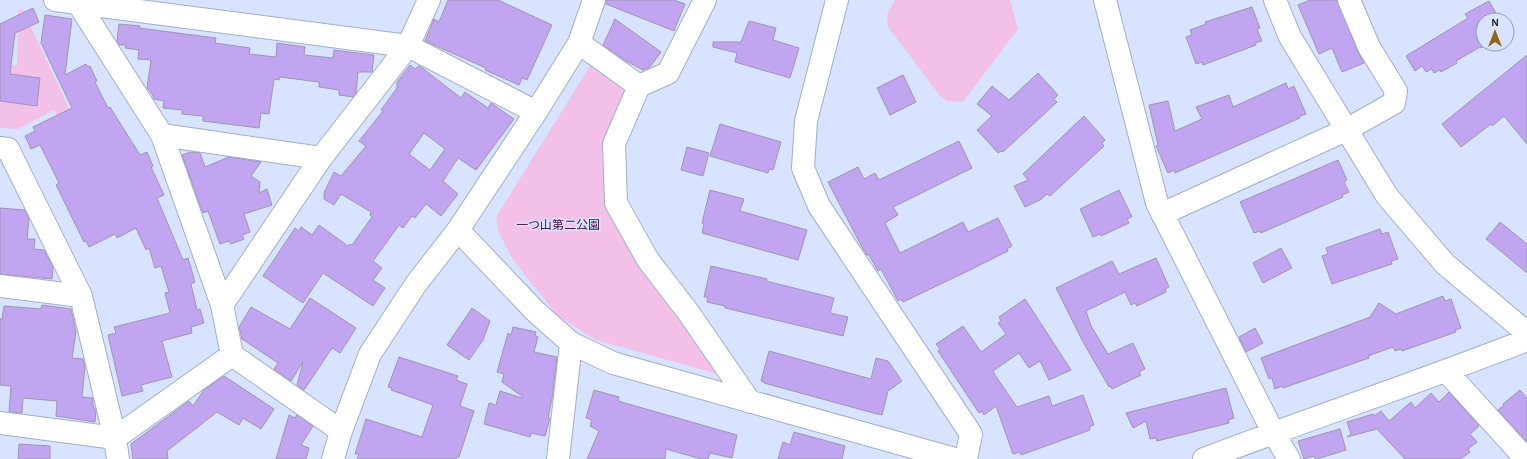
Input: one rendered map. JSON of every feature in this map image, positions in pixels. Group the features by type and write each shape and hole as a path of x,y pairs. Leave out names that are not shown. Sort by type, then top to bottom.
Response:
{"street":[{"path":"55,0 408,46 536,112"},
{"path":"222,305 321,158 408,46 429,0"},
{"path":"333,459 341,431 370,354 416,284 458,230 536,112 578,43 594,0"},
{"path":"705,0 668,73 639,86 614,144 616,203 648,260 688,312 750,402"},
{"path":"837,0 806,121 803,168 819,206 971,434 966,459"},
{"path":"1105,0 1156,203 1273,432 1289,459"},
{"path":"1276,0 1290,37 1387,196 1445,264 1520,326 1527,330"},
{"path":"1162,214 1346,130 1394,103 1396,91 1369,47 1349,0"},
{"path":"78,2 162,135 222,305 232,355 341,431"},
{"path":"578,43 639,86"},
{"path":"162,135 321,158"},
{"path":"0,148 8,149 80,296 117,448"},
{"path":"458,230 536,311 572,343 613,363 955,459"},
{"path":"0,286 80,296"},
{"path":"1204,459 1273,432 1447,372 1527,340"},
{"path":"558,459 572,343"},
{"path":"117,448 232,355"},
{"path":"1447,372 1526,459"},
{"path":"0,423 117,448"}],"green space":[{"path":"895,0 1010,0 1018,29 963,102 947,101 940,96 888,27 887,15"},
{"path":"18,10 23,10 76,123 65,128 54,110 18,129 0,128 0,64 17,65"},
{"name":"一つ山第二公園","path":"593,61 625,87 616,115 605,190 721,375 596,340 558,316 513,260 498,231 496,217"}],"building":[{"path":"448,0 498,0 552,25 527,80 522,78 519,85 485,70 486,68 425,41 434,19 439,22"},
{"path":"606,0 674,0 685,4 674,31 606,4"},
{"path":"1310,0 1337,0 1364,63 1342,72 1332,48 1319,54 1298,5"},
{"path":"1489,1 1495,12 1475,12 1475,50 1441,72 1440,70 1434,73 1432,69 1426,72 1422,66 1415,71 1406,56 1468,18 1465,14"},
{"path":"1252,7 1260,28 1257,29 1262,41 1255,43 1256,45 1203,65 1202,62 1196,64 1186,37 1192,35 1190,30 1206,24 1205,22"},
{"path":"33,8 39,22 15,33 10,74 40,78 37,106 0,101 0,24"},
{"path":"45,15 72,19 65,75 86,64 88,67 90,66 97,81 95,82 108,108 110,107 140,155 147,152 153,166 151,167 164,195 157,198 183,260 188,258 195,282 191,284 197,310 200,309 204,323 191,327 192,333 162,341 172,377 141,385 143,391 122,396 108,335 116,333 114,327 170,313 165,293 169,292 161,266 155,268 149,248 146,250 136,228 117,238 115,234 89,247 86,241 84,242 56,185 59,183 40,145 31,149 25,136 35,131 33,127 72,108 41,43"},
{"path":"615,19 661,52 650,67 643,70 626,61 603,45"},
{"path":"749,21 776,28 773,40 799,48 790,78 735,62 737,53 713,47 713,42 741,42"},
{"path":"119,24 216,38 215,43 250,48 249,54 276,57 277,43 305,47 304,55 333,58 334,50 374,55 372,72 358,72 356,93 353,97 339,95 339,90 319,87 319,82 280,77 279,80 274,79 269,114 261,113 259,128 203,121 203,116 182,114 182,110 163,108 164,101 154,99 147,88 151,60 138,59 139,50 125,48 126,45 119,45 117,41"},
{"path":"1527,55 1527,144 1504,116 1461,147 1442,124"},
{"path":"410,65 415,69 419,66 461,98 465,92 488,108 491,103 514,119 476,170 458,158 443,181 458,194 441,216 426,204 415,218 412,216 403,228 399,225 373,261 382,268 373,280 385,288 373,306 323,273 303,303 263,276 295,228 299,231 301,227 312,235 319,225 348,246 350,244 352,245 372,217 370,215 371,212 341,194 334,205 324,199 324,193 334,172 341,176 366,146 359,141 383,111 381,110 397,88 397,82","holes":["424,133 445,149 430,170 409,154"]},
{"path":"1038,73 1058,95 1054,99 1057,102 1003,152 1001,151 998,153 977,130 992,116 977,104 992,86 1009,100"},
{"path":"903,75 916,102 890,115 877,88"},
{"path":"1286,83 1288,89 1294,86 1306,114 1175,173 1174,170 1168,173 1156,146 1158,145 1149,105 1168,101 1175,131 1202,119 1196,107 1229,95 1233,107"},
{"path":"1084,116 1105,140 1102,143 1104,146 1050,196 1047,194 1040,200 1025,207 1014,186 1028,180 1023,174"},
{"path":"720,124 781,142 773,170 769,169 768,173 710,156"},
{"path":"959,141 972,168 893,207 898,215 885,223 900,253 963,222 968,232 998,218 1012,246 1007,249 1008,251 970,270 903,302 901,299 898,301 881,269 878,271 869,255 867,255 863,249 828,182 858,167 864,179 875,173 879,180"},
{"path":"687,147 709,153 703,176 681,170"},
{"path":"191,152 200,153 205,167 229,157 261,162 251,176 260,182 259,193 267,189 272,205 244,214 250,232 242,235 244,239 231,244 229,241 220,244 208,211 203,213 182,155"},
{"path":"1338,160 1347,180 1344,182 1349,192 1342,195 1343,197 1261,233 1260,231 1254,233 1240,202"},
{"path":"710,190 744,199 740,211 807,230 798,260 702,233 704,224 702,223"},
{"path":"1119,190 1132,217 1127,219 1129,223 1101,236 1100,234 1093,237 1080,209"},
{"path":"0,208 25,210 29,219 27,239 35,239 34,249 44,250 53,267 52,279 0,274"},
{"path":"1500,222 1527,244 1527,273 1486,239"},
{"path":"1380,229 1382,234 1388,232 1398,259 1391,261 1392,264 1332,284 1322,256 1328,254 1326,248"},
{"path":"1281,248 1292,268 1263,283 1253,263"},
{"path":"1156,258 1169,287 1165,289 1166,292 1137,306 1135,303 1131,305 1125,292 1086,311 1091,326 1108,354 1133,343 1145,369 1139,372 1141,375 1112,389 1111,386 1109,387 1083,342 1056,288 1112,261 1119,274"},
{"path":"711,266 767,279 766,281 834,298 830,313 848,317 843,336 725,308 725,306 707,302 708,297 704,297"},
{"path":"1443,296 1445,301 1451,299 1461,328 1455,330 1456,332 1402,351 1401,349 1395,351 1393,347 1368,356 1369,358 1283,388 1282,386 1275,389 1272,378 1269,379 1261,358 1370,317 1379,303 1396,314"},
{"path":"310,298 356,328 340,353 332,348 304,390 297,385 303,362 291,381 274,369 278,363 242,339 239,327 251,307 290,329"},
{"path":"1025,299 1071,370 1049,380 1040,361 1029,368 1019,353 993,371 995,375 1017,407 1049,396 1052,406 1083,395 1094,425 1089,427 1090,430 1021,455 1020,452 1013,454 996,406 984,415 982,411 979,413 938,351 940,349 936,344 963,326 981,352 1006,334 998,323 1001,321 999,317"},
{"path":"42,305 71,309 76,332 72,358 83,359 85,367 82,397 93,398 93,406 96,411 95,422 56,416 57,401 23,398 22,413 9,412 11,386 0,385 0,319 2,319 4,306 41,309"},
{"path":"472,308 490,321 483,340 469,360 447,345"},
{"path":"513,327 536,332 535,336 538,337 534,352 557,357 548,418 550,418 545,436 531,433 530,437 484,424 489,403 496,405 500,391 522,398 523,397 502,382 504,374 497,372 508,333 511,335"},
{"path":"1255,328 1263,343 1246,352 1239,337"},
{"path":"769,351 871,379 876,358 888,361 902,381 888,391 882,415 877,414 764,383 761,381"},
{"path":"399,357 458,376 456,380 467,384 460,406 474,411 459,457 456,459 357,459 359,454 355,454 366,419 422,437 433,405 391,390 392,388 388,387"},
{"path":"224,376 274,409 261,429 243,418 239,425 217,412 167,451 168,459 133,459 131,444 189,401 193,406 204,390"},
{"path":"1226,388 1234,418 1228,420 1229,423 1157,441 1156,438 1150,439 1146,421 1133,428 1126,413"},
{"path":"594,390 619,397 618,401 737,435 732,458 710,453 708,459 701,459 666,449 665,459 587,459 599,431 590,426 592,420 586,418"},
{"path":"1520,390 1527,398 1527,442 1498,410"},
{"path":"1449,392 1479,426 1470,434 1477,442 1468,449 1470,452 1461,459 1405,459 1377,429 1347,437 1351,434 1347,422 1373,414 1374,416 1381,411 1389,421 1411,402 1415,408 1431,393 1439,402"},
{"path":"289,415 295,418 297,415 313,426 301,445 309,448 306,459 276,459"},
{"path":"1340,429 1346,450 1317,459 1315,459 1314,456 1304,459 1298,441"},
{"path":"794,432 845,446 842,459 778,459 783,442 790,445"},
{"path":"19,444 50,446 50,459 18,459"}]}
